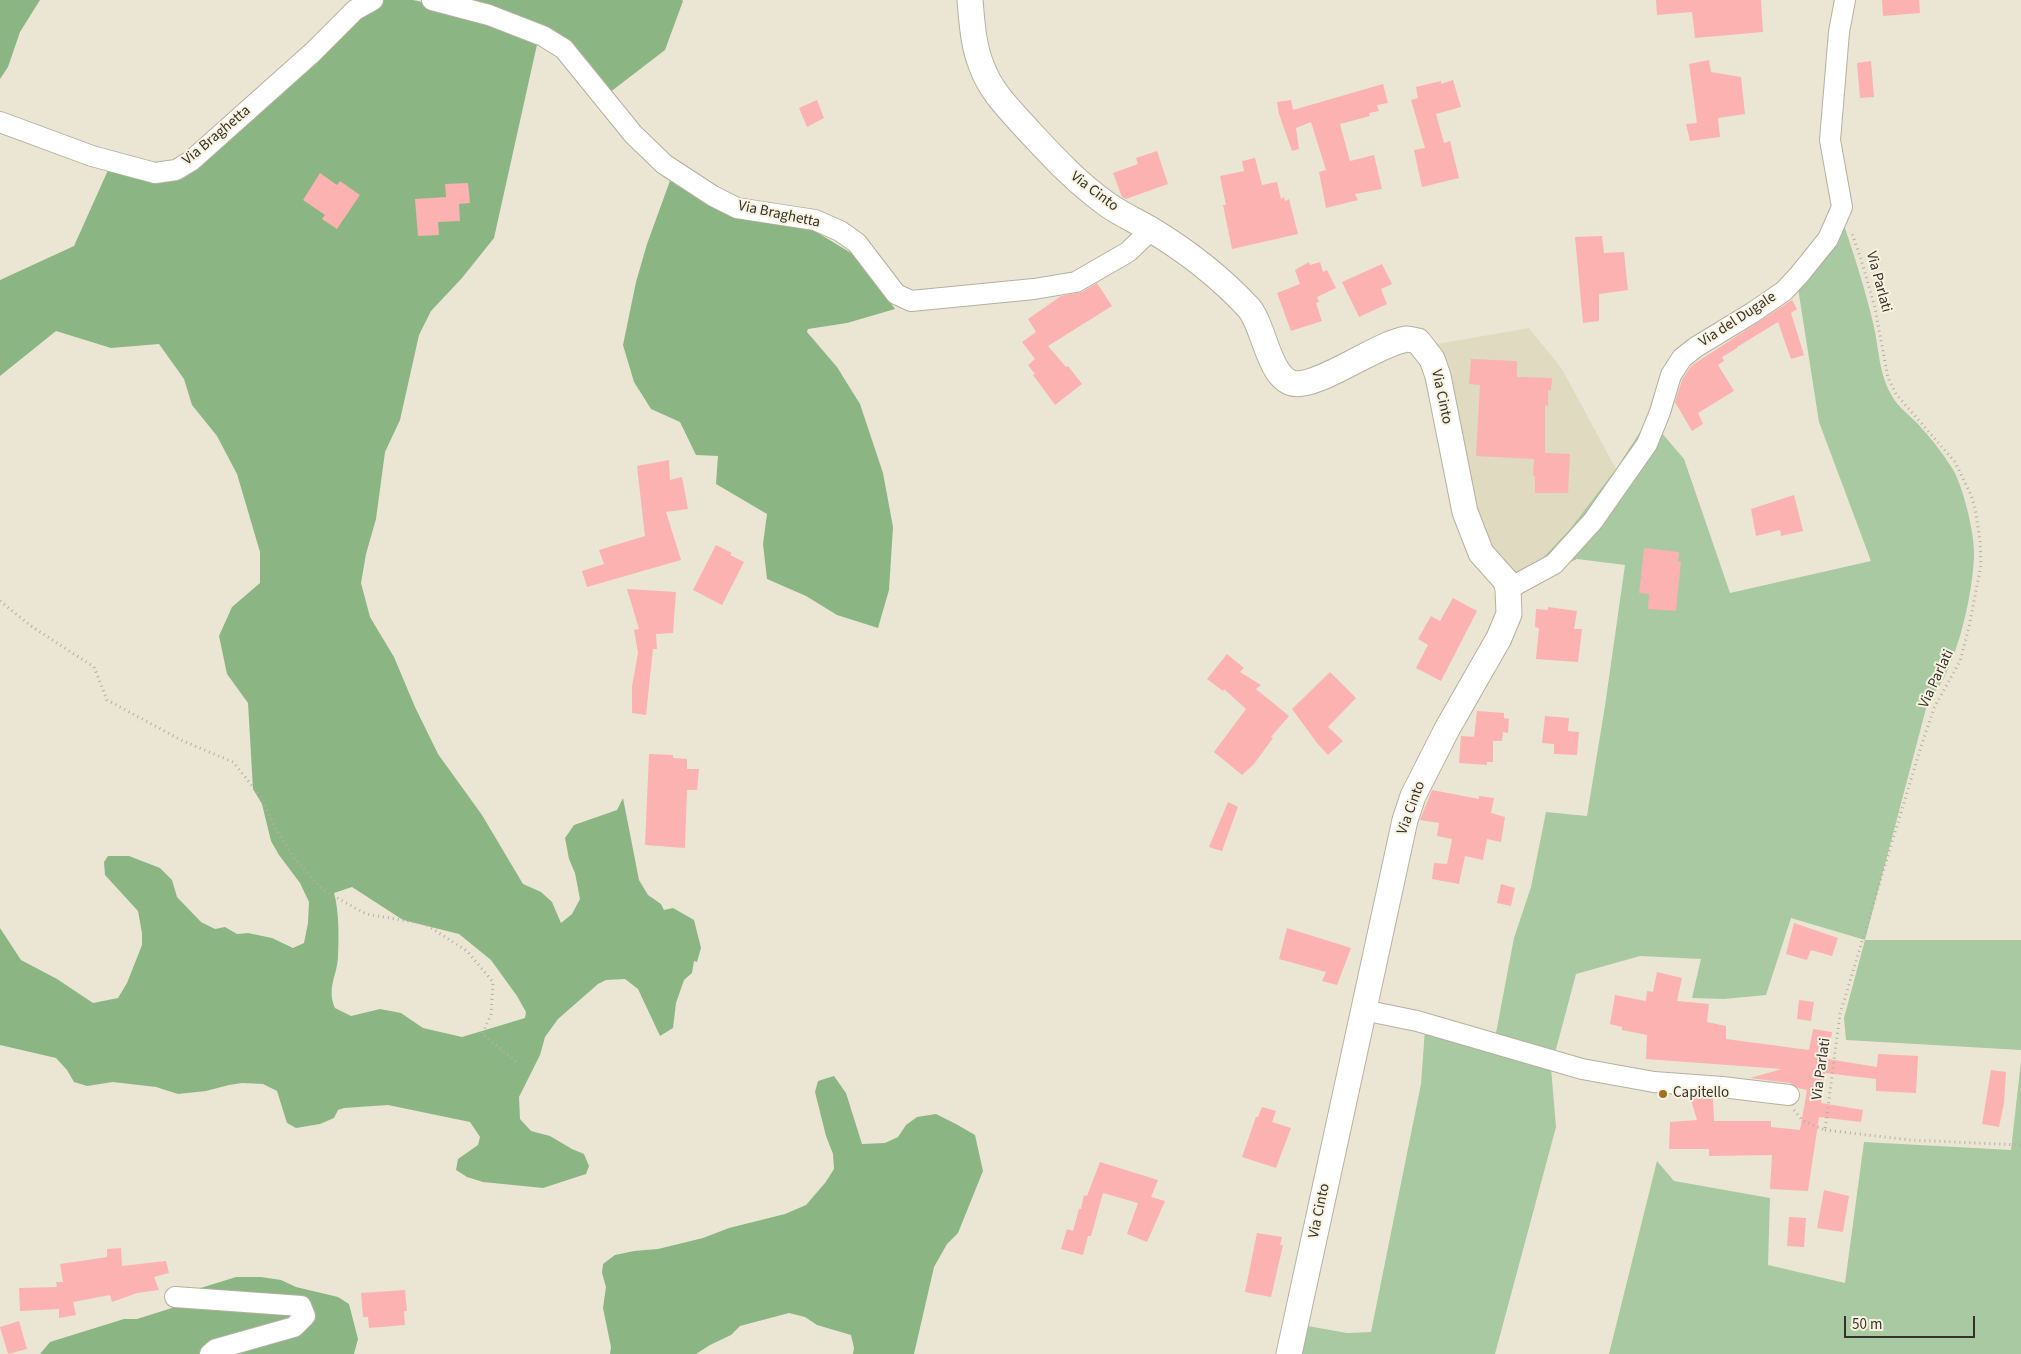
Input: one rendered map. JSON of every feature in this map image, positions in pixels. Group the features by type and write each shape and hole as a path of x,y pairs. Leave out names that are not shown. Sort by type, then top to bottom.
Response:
{"street":[{"name":"Via Braghetta","path":"0,122 101,158 155,173 176,170 191,161 312,53 355,10 373,0"},
{"name":"Via Braghetta","path":"432,0 488,15 543,36 564,49 633,134 664,164 714,196 737,208 815,220 840,231 857,243 896,294 911,301 1076,282 1128,252 1151,230"},
{"name":"Via Cinto","path":"970,0 976,48 981,66 998,96 1074,179 1109,206 1185,252 1249,308 1279,374 1292,384 1310,382 1372,352 1408,339 1418,341 1432,359 1438,376 1465,512 1470,528 1481,553 1506,581 1508,589 1509,614 1499,638 1447,729 1410,804 1405,820 1289,1354"},
{"path":"1842,207 1830,140 1839,32 1844,0"},
{"name":"Via del Dugale","path":"1508,589 1554,564 1593,520 1647,444 1660,412 1671,375 1682,358 1696,347 1784,291 1828,239 1842,207"},
{"path":"1363,1010 1417,1021 1582,1069 1654,1082 1722,1087 1789,1095"},
{"path":"175,1297 301,1306 305,1316 294,1327 216,1349 210,1354"}],"path":[{"name":"Via Parlati","path":"1789,1095 1795,1113 1803,1121 1825,1130 1840,1014 1934,708 1960,661 1969,627 1981,565 1980,541 1975,508 1971,495 1955,462 1896,394 1888,378 1874,308 1861,259 1842,207"},
{"path":"0,601 31,626 94,667 107,700 183,741 233,762 261,797 275,828 294,858 323,890 366,914 424,924 467,951 493,982 491,1015 482,1034 519,1064"},
{"path":"1825,1130 1910,1140 2021,1145"}],"shaded area":[{"path":"1529,328 1562,369 1616,469 1570,529 1514,589 1466,546 1431,372 1415,348"}],"green space":[{"path":"0,0 40,0 20,32 8,67 0,79"},
{"path":"368,0 413,0 473,13 538,40 494,238 462,278 431,311 419,335 400,420 385,452 376,519 366,554 361,583 370,617 394,657 415,707 438,754 482,815 523,884 541,892 552,902 561,923 572,914 580,899 565,838 574,825 617,810 623,798 639,880 648,895 661,904 664,910 673,908 694,920 701,948 697,962 694,961 692,973 684,980 676,1003 673,1028 660,1036 638,989 625,979 606,980 598,984 558,1019 545,1037 540,1055 519,1097 520,1119 531,1131 550,1136 584,1154 589,1166 586,1174 543,1188 483,1182 467,1177 456,1170 458,1159 478,1145 480,1137 470,1122 388,1105 344,1108 338,1110 334,1118 320,1124 296,1128 287,1123 277,1091 263,1084 242,1083 206,1091 178,1094 156,1087 113,1082 87,1086 74,1082 67,1070 56,1058 0,1045 0,928 21,960 57,979 93,1003 118,998 127,983 142,945 142,933 138,911 105,875 104,862 108,856 129,856 160,868 172,880 177,897 201,922 215,929 225,927 237,934 248,933 272,938 293,948 304,943 308,923 309,902 300,883 271,841 262,804 253,789 248,703 227,674 219,636 232,607 260,583 260,552 237,474 217,436 192,405 184,379 159,344 111,348 56,331 0,376 0,280 74,246 109,168 158,179","holes":["352,887 403,920 459,934 491,960 517,996 526,1012 525,1018 462,1037 423,1028 401,1013 380,1009 351,1016 335,1008 332,987 338,962 338,932 337,907 334,893"]},
{"path":"452,0 683,1 665,50 609,93 569,46"},
{"path":"671,178 808,227 856,256 895,309 847,323 808,329 807,332 837,367 860,404 883,473 893,527 889,590 878,628 837,615 806,596 767,579 763,544 767,514 716,484 718,456 696,455 680,422 651,409 634,382 623,345 636,282 647,244"},
{"path":"1844,225 1874,327 1884,379 1897,403 1927,434 1952,468 1964,498 1974,546 1973,571 1961,632 1947,672 1928,701 1865,940 1791,918 1766,995 1724,999 1692,998 1701,959 1640,956 1576,974 1551,1068 1556,1127 1495,1354 1297,1354 1302,1325 1347,1333 1371,1332 1421,1084 1425,1029 1493,1049 1514,938 1531,887 1546,812 1587,816 1625,565 1577,559 1514,589 1570,529 1616,469 1649,418 1684,459 1730,593 1871,561 1819,422 1798,288"},
{"path":"1865,940 2021,940 2021,1050 1846,1040 1844,1018"},
{"path":"2021,1061 2021,1354 1609,1354 1657,1161 1674,1181 1770,1198 1768,1265 1845,1283 1864,1142 2011,1150"},
{"path":"834,1076 846,1093 862,1144 885,1143 898,1137 906,1125 917,1117 936,1114 975,1135 983,1171 958,1233 947,1244 934,1267 914,1354 853,1354 854,1348 851,1335 817,1325 805,1317 789,1313 740,1326 731,1335 696,1354 610,1354 611,1347 603,1308 606,1287 602,1273 603,1264 615,1255 658,1249 703,1238 729,1228 785,1214 806,1205 834,1169 833,1154 826,1136 815,1092 818,1081"},
{"path":"236,1277 261,1277 281,1280 296,1287 338,1297 349,1304 358,1339 354,1354 40,1354 50,1342 124,1319 137,1319 172,1308 191,1291"}],"building":[{"path":"1656,0 1761,0 1763,32 1695,38 1692,12 1657,15"},
{"path":"1882,0 1919,0 1920,13 1883,16"},
{"path":"1709,60 1711,72 1741,77 1745,114 1718,118 1720,137 1690,141 1686,124 1697,123 1689,64"},
{"path":"1871,61 1874,97 1860,98 1857,63"},
{"path":"1453,80 1461,107 1436,114 1444,143 1450,141 1459,178 1422,187 1414,150 1425,148 1411,100 1418,98 1416,87 1441,81 1441,84"},
{"path":"1383,84 1388,103 1377,105 1379,111 1369,113 1370,116 1340,124 1350,161 1374,155 1382,189 1355,194 1358,200 1326,208 1319,172 1326,170 1311,122 1296,128 1299,149 1292,151 1279,114 1277,102 1291,100 1293,110"},
{"path":"817,100 824,118 807,127 799,108"},
{"path":"1157,151 1168,184 1126,199 1122,197 1113,173 1138,164 1136,158"},
{"path":"1255,158 1262,185 1277,182 1281,199 1284,197 1285,201 1289,199 1298,234 1232,249 1223,205 1226,205 1220,176 1244,171 1242,161"},
{"path":"320,173 337,185 340,181 360,195 337,229 322,219 325,215 303,200"},
{"path":"468,183 470,203 459,204 460,221 438,222 439,235 418,236 415,199 446,197 445,184"},
{"path":"1602,236 1604,253 1624,252 1628,290 1599,294 1599,321 1583,323 1575,237"},
{"path":"1309,262 1310,265 1320,262 1323,272 1327,270 1336,288 1317,297 1319,302 1316,303 1322,321 1291,331 1277,293 1300,284 1295,270"},
{"path":"1382,264 1392,284 1381,289 1387,304 1359,317 1342,282"},
{"path":"1097,283 1112,306 1048,346 1066,367 1068,366 1082,384 1055,405 1028,365 1035,359 1022,342 1036,332 1028,319 1061,296 1082,292"},
{"path":"1792,300 1797,309 1791,313 1804,355 1791,359 1778,322 1722,357 1724,361 1718,365 1734,391 1698,413 1703,424 1692,431 1675,402 1682,380 1691,366"},
{"path":"1471,359 1517,361 1517,377 1552,378 1551,390 1548,391 1548,406 1545,405 1545,453 1570,454 1568,493 1535,493 1534,459 1476,456 1480,385 1469,384"},
{"path":"669,460 670,480 682,477 688,509 666,512 681,560 587,587 582,571 604,564 599,550 645,536 637,466"},
{"path":"1794,495 1803,531 1781,536 1780,530 1756,536 1751,509"},
{"path":"716,545 744,562 722,605 693,590"},
{"path":"1644,548 1679,552 1678,561 1681,562 1676,611 1648,609 1649,594 1639,593"},
{"path":"627,589 676,592 673,633 656,634 657,649 653,649 646,715 632,713 632,686 638,653 634,630 639,629"},
{"path":"1453,598 1477,611 1441,681 1416,668 1428,645 1418,639 1431,616 1440,621"},
{"path":"1548,607 1577,611 1574,629 1582,629 1578,662 1536,659 1539,628 1535,627 1536,609 1548,610"},
{"path":"1227,654 1244,668 1240,672 1261,685 1256,689 1289,716 1271,737 1273,738 1254,764 1242,775 1214,752 1246,709 1224,689 1223,691 1207,679"},
{"path":"1330,672 1356,698 1328,727 1343,741 1328,755 1292,709"},
{"path":"1477,711 1504,713 1504,718 1509,719 1508,733 1503,732 1502,741 1493,741 1493,762 1487,762 1487,765 1459,763 1461,736 1474,737"},
{"path":"1545,716 1569,718 1568,731 1579,732 1577,755 1554,754 1554,744 1542,743"},
{"path":"649,754 673,755 673,758 687,759 687,769 699,769 697,790 687,790 685,848 645,845"},
{"path":"1432,790 1479,799 1479,796 1494,798 1491,813 1505,817 1501,842 1487,839 1483,860 1465,856 1459,884 1432,879 1434,863 1447,864 1452,839 1437,836 1439,823 1420,820"},
{"path":"1228,802 1238,807 1222,851 1209,847"},
{"path":"1501,884 1515,888 1511,906 1497,903"},
{"path":"1794,923 1838,938 1832,956 1811,950 1807,960 1786,954"},
{"path":"1287,928 1351,948 1337,985 1322,981 1326,972 1279,959"},
{"path":"1657,972 1682,978 1677,1001 1709,1004 1707,1022 1726,1026 1726,1039 1809,1050 1813,1029 1832,1032 1828,1059 1877,1067 1878,1054 1918,1056 1916,1093 1876,1091 1876,1079 1825,1073 1821,1103 1863,1110 1861,1122 1819,1117 1808,1191 1770,1189 1772,1155 1709,1156 1709,1149 1669,1149 1670,1122 1697,1120 1690,1097 1713,1098 1714,1121 1771,1121 1771,1127 1800,1130 1807,1090 1798,1088 1790,1083 1750,1078 1782,1069 1646,1059 1647,1035 1622,1030 1622,1027 1610,1024 1615,995 1646,1001 1647,991 1653,992"},
{"path":"1799,1000 1814,1002 1811,1021 1797,1019"},
{"path":"1991,1070 2006,1072 2004,1103 1999,1127 1982,1124"},
{"path":"1262,1107 1276,1111 1272,1122 1291,1128 1276,1168 1242,1157 1256,1117 1258,1117"},
{"path":"1100,1162 1158,1180 1151,1197 1165,1201 1147,1242 1127,1234 1138,1203 1103,1193 1091,1236 1088,1236 1083,1255 1061,1249 1067,1229 1073,1231 1084,1195 1087,1196"},
{"path":"1824,1190 1849,1196 1843,1232 1817,1228"},
{"path":"1789,1217 1806,1218 1804,1247 1787,1246"},
{"path":"1257,1233 1282,1237 1280,1245 1283,1245 1271,1297 1245,1292"},
{"path":"121,1248 122,1266 166,1261 169,1273 154,1277 159,1290 137,1293 112,1302 110,1295 73,1302 76,1315 59,1318 59,1309 20,1311 19,1288 57,1287 56,1282 63,1282 60,1264 107,1257 107,1249"},
{"path":"405,1290 407,1311 404,1311 405,1325 369,1328 368,1317 363,1317 361,1293"},
{"path":"19,1321 27,1349 8,1354 0,1327"}],"place":[{"name":"Capitello","path":"1663,1094"}]}
